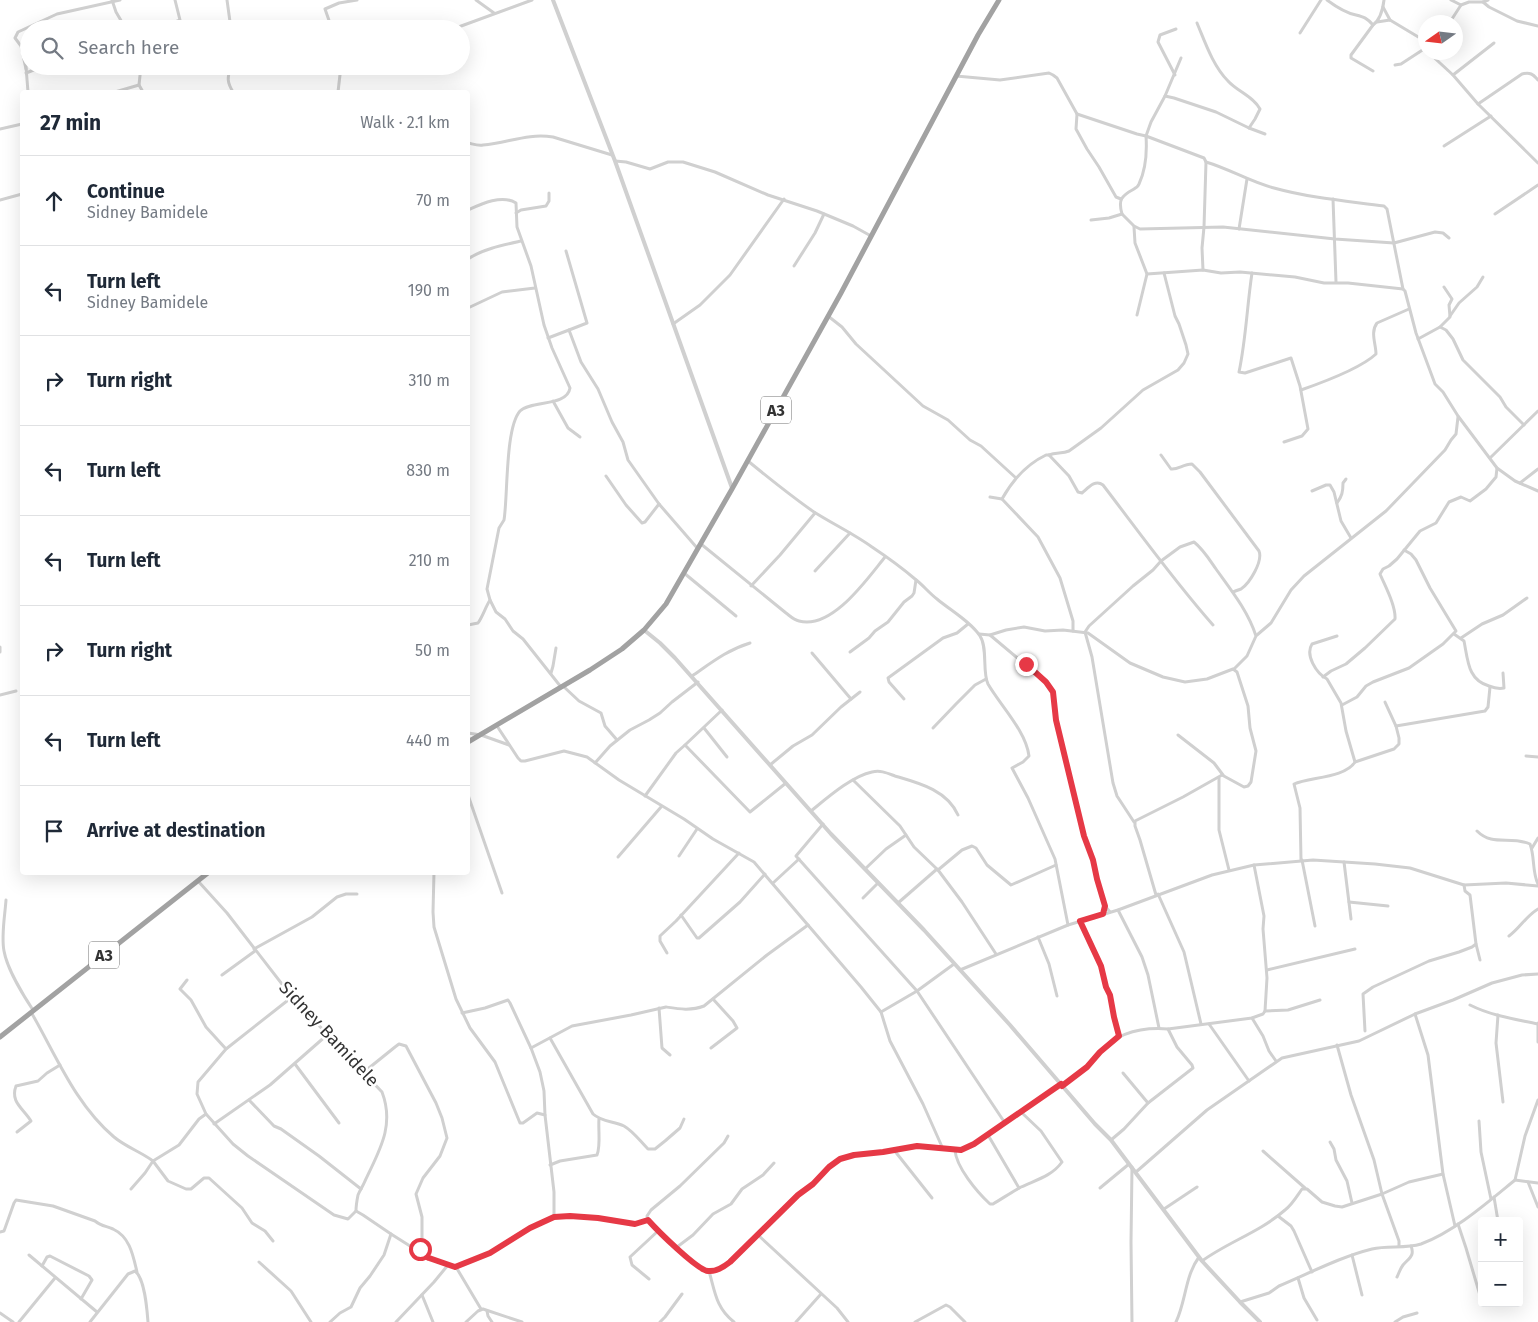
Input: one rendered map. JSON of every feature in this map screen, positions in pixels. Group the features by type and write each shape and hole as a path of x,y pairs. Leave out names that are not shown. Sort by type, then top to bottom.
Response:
{"highway":[{"name":"A3","path":"470,741 622,649 644,630 666,604 700,547 828,316 978,35 999,0"},
{"name":"A3","path":"0,1037 205,875"}],"street":[{"path":"43,20 56,14 120,0"},
{"path":"175,0 180,20"},
{"path":"227,0 230,20"},
{"path":"329,20 325,9 339,3 356,0"},
{"path":"476,0 494,13"},
{"path":"470,22 532,0"},
{"path":"553,0 615,161 732,490"},
{"path":"1300,33 1321,0"},
{"path":"1327,0 1368,19 1373,25"},
{"path":"1377,22 1384,0"},
{"path":"1451,0 1462,5"},
{"path":"1455,15 1462,5 1469,2 1488,0"},
{"path":"112,1 121,20"},
{"path":"1483,2 1517,21 1537,25"},
{"path":"1383,7 1390,20 1418,37"},
{"path":"1373,72 1351,58 1351,55 1373,25 1377,22 1390,20"},
{"path":"1197,23 1222,74 1229,83 1257,103 1260,109 1249,128"},
{"path":"1175,75 1158,42 1160,35 1176,29"},
{"path":"20,31 15,38 20,45"},
{"path":"1452,75 1494,43"},
{"path":"1395,65 1401,64 1418,54"},
{"path":"1181,58 1146,136 1146,158 1139,184 1121,199 1119,204 1122,214 1134,226 1140,229 1204,227 1240,229 1394,243 1435,232 1443,233 1449,238"},
{"path":"1436,60 1538,163"},
{"path":"1478,104 1522,74 1529,72 1538,80"},
{"path":"956,76 1000,80 1053,74 1077,114 1076,129 1080,137 1100,166 1116,197 1121,199"},
{"path":"26,75 28,90"},
{"path":"141,75 139,85 142,90"},
{"path":"228,75 227,78 232,90"},
{"path":"338,90 339,75"},
{"path":"121,90 139,85"},
{"path":"1165,96 1216,112 1265,134"},
{"path":"1077,114 1146,136 1204,158 1206,162 1273,188 1305,196 1384,206 1387,209 1403,289 1418,340 1435,384 1443,392 1458,416 1497,468 1538,492"},
{"path":"1444,146 1491,116"},
{"path":"0,129 20,124"},
{"path":"470,143 484,145 517,138 544,136 612,155"},
{"path":"615,161 650,169 668,162 683,162 715,172 768,195 824,214 871,236"},
{"path":"1203,270 1202,248 1206,162"},
{"path":"1240,229 1247,179"},
{"path":"1495,214 1538,185"},
{"path":"516,213 521,210 546,206 549,201 549,193"},
{"path":"0,200 20,195"},
{"path":"1333,199 1336,282"},
{"path":"470,209 496,200 513,201 516,203 517,227 528,258 548,338 570,389 563,397 523,409 519,412 513,428 506,482 505,513 495,546 487,588 490,600 496,612 523,639 562,687 579,701 601,713 605,726 617,740"},
{"path":"672,324 700,305 730,275 784,200"},
{"path":"516,207 521,210"},
{"path":"794,266 815,233 824,214"},
{"path":"1091,220 1122,214"},
{"path":"1134,226 1135,243 1147,274 1137,315"},
{"path":"470,258 478,253 505,244 521,241"},
{"path":"548,338 588,323 566,251"},
{"path":"1147,274 1203,270 1221,273 1231,271 1294,277 1324,283 1336,282 1403,289"},
{"path":"1002,499 1016,478 1037,460 1044,455 1054,452 1063,453 1076,446 1101,428 1143,390 1178,370 1184,363 1188,354 1186,345 1175,316 1164,273"},
{"path":"1252,273 1243,354 1239,372 1245,373 1291,358 1301,390 1308,429 1302,436 1284,442"},
{"path":"1418,340 1440,327 1450,317 1459,303 1477,287 1484,277"},
{"path":"1444,287 1452,299 1459,303"},
{"path":"470,307 502,292 535,288"},
{"path":"1450,317 1452,299"},
{"path":"1301,390 1371,360 1376,354 1374,325 1409,309"},
{"path":"828,316 842,327 856,344 923,406 948,420 970,440 981,446 1016,478"},
{"path":"1440,327 1446,330 1453,339 1463,360 1500,397 1506,408 1524,425"},
{"path":"569,330 581,362 598,389 623,442 628,460 659,504 700,547 798,621 808,622 831,615 862,585 885,557"},
{"path":"553,401 568,428 580,436"},
{"path":"1490,458 1538,411"},
{"path":"979,634 990,635 1024,627 1045,631 1085,632 1093,635 1130,664 1170,679 1185,682 1208,679 1233,669 1247,656 1256,636 1271,622 1291,590 1304,576 1386,511 1445,450 1456,434 1458,416"},
{"path":"1049,455 1069,476 1078,492 1082,493 1096,482 1100,482 1103,485 1175,580 1213,625"},
{"path":"1161,455 1169,468 1174,470 1183,465 1192,464 1259,551 1258,566 1241,589 1233,592"},
{"path":"748,461 788,494 850,533 916,579 936,599 953,610 979,634 983,642 988,683 1014,721 1027,748 1029,756 1027,759 1012,768 1028,798 1056,865 1068,925"},
{"path":"1323,677 1346,664 1366,648 1394,619 1395,614 1389,594 1380,574 1383,569 1389,566 1420,531 1436,523 1449,502 1462,497 1470,500 1476,498 1496,478 1497,468"},
{"path":"1520,483 1538,469"},
{"path":"606,476 626,505 642,522 645,522 659,504"},
{"path":"1337,503 1342,496 1344,490 1343,483 1346,479"},
{"path":"1312,491 1330,485 1334,492 1342,521 1351,538"},
{"path":"990,497 1002,499 1038,536 1060,578 1073,621 1073,631"},
{"path":"751,586 816,513"},
{"path":"815,571 850,533"},
{"path":"1085,632 1099,615 1162,561 1180,547 1194,542 1201,548 1243,606 1256,636"},
{"path":"1342,705 1357,698 1360,691 1373,682 1409,668 1443,644 1456,632 1416,560 1404,550"},
{"path":"684,573 736,616"},
{"path":"850,652 888,622 904,602 912,596 916,579"},
{"path":"1461,638 1482,624 1502,615 1527,598"},
{"path":"470,625 478,623 490,600"},
{"path":"904,698 889,682 888,678 943,638 957,633 968,624"},
{"path":"644,630 660,643 698,682 823,824 960,970 1111,1140 1202,1261 1260,1322"},
{"path":"1085,632 1092,657 1113,783 1117,796 1134,823 1157,895 1184,952 1201,1024"},
{"path":"1454,634 1464,642 1469,667 1480,684 1504,688 1502,673"},
{"path":"990,635 1046,682 1053,692 1056,720 1084,836 1093,860 1105,906 1110,912"},
{"path":"1337,636 1312,644 1309,654 1342,705 1346,731 1355,762"},
{"path":"692,676 734,648 750,643"},
{"path":"0,647 0,652"},
{"path":"551,673 556,648"},
{"path":"812,653 851,699"},
{"path":"1178,735 1214,764 1223,775 1242,786 1248,786 1252,779 1256,754 1250,728 1248,706 1237,673 1233,669"},
{"path":"933,728 975,685 986,678"},
{"path":"596,763 617,740 630,730 660,713 698,682"},
{"path":"1396,726 1485,711 1488,707 1490,687"},
{"path":"0,695 16,691"},
{"path":"770,765 793,746 812,735 860,692"},
{"path":"1315,926 1302,860 1300,808 1294,784 1331,776 1352,767 1355,762 1394,749 1399,744 1399,738 1396,726 1385,702"},
{"path":"645,796 676,753 722,710"},
{"path":"497,726 509,746 518,758 523,761 564,751 587,757 619,780 754,862 881,1012 890,1041 923,1104 943,1149"},
{"path":"704,728 727,757"},
{"path":"470,733 481,735 509,746"},
{"path":"685,745 750,812 786,783"},
{"path":"1526,756 1538,757"},
{"path":"812,811 853,780 879,771 928,786 947,801 958,815"},
{"path":"1134,823 1140,818 1223,775"},
{"path":"1219,778 1219,830 1229,870"},
{"path":"853,780 900,826 914,846 938,870 951,886 996,954"},
{"path":"470,801 502,893"},
{"path":"618,857 661,806"},
{"path":"823,824 796,856 917,991 1005,1123"},
{"path":"679,856 697,829"},
{"path":"960,970 1068,925 1118,910 1201,879 1229,870 1254,865 1302,860 1344,862 1404,867 1464,885 1506,883 1538,885 1530,844 1513,839 1491,840 1477,831"},
{"path":"865,869 890,846 906,835"},
{"path":"1532,848 1538,838"},
{"path":"898,903 962,850 972,846 976,848 987,865 1011,885 1056,865"},
{"path":"667,953 660,941 660,936 739,853"},
{"path":"773,883 799,859"},
{"path":"1344,862 1351,920"},
{"path":"1254,865 1264,916 1263,928 1267,970 1265,1011"},
{"path":"681,915 696,938 699,938 740,902 765,874"},
{"path":"434,875 434,927 450,981 462,1013 470,1028 495,1062 520,1123 524,1123 537,1113 545,1115"},
{"name":"Sidney Bamidele","path":"198,880 292,997 382,1092 386,1103 387,1123 382,1144 358,1196 356,1211"},
{"path":"863,898 878,883"},
{"path":"1464,885 1465,891 1470,895 1476,944 1480,960"},
{"path":"222,975 254,950 312,917 342,894 357,894"},
{"path":"6,900 4,954 32,1012 79,1098 104,1127 126,1146 153,1161 168,1181 186,1189 191,1189 204,1178 209,1178 242,1208 252,1223 265,1231 273,1241"},
{"path":"1349,902 1388,906"},
{"path":"1103,914 1105,906"},
{"path":"1509,936 1517,930 1532,912 1538,909"},
{"path":"1118,910 1142,957 1148,975 1159,1028"},
{"path":"1080,921 1101,966 1119,1036"},
{"path":"531,1048 578,1024 601,1022 666,1007 692,1009 704,1006 766,955 808,925"},
{"path":"1038,937 1049,964 1057,996"},
{"path":"1365,1032 1364,994 1373,986 1429,961 1459,952 1476,944"},
{"path":"1267,970 1355,949"},
{"path":"881,1012 917,991 954,964"},
{"path":"1136,1172 1207,1110 1282,1058 1359,1041 1415,1014 1499,980 1522,974 1538,974"},
{"path":"187,980 180,989 190,998 206,1026 226,1050"},
{"path":"292,997 226,1050 198,1082 196,1094 206,1114 233,1144 329,1212 348,1219 356,1211 363,1214 418,1252 455,1267 490,1253 530,1228 554,1217 598,1218 635,1224 648,1220"},
{"path":"711,1048 737,1028 713,999"},
{"path":"462,1013 508,1000 531,1048 540,1072 544,1091 554,1192 554,1217"},
{"path":"648,1220 696,1266 709,1271 725,1265 798,1195 840,1159 854,1155 917,1146 955,1150 965,1149 1087,1067 1100,1052 1119,1036 1130,1032 1159,1028 1168,1029 1252,1018 1263,1014 1265,1011 1288,1010 1320,1000"},
{"path":"1470,1006 1481,1011 1538,1023 1538,1042"},
{"path":"659,1008 662,1048 670,1055"},
{"path":"1415,1014 1428,1055 1444,1174 1456,1225 1466,1248 1478,1288"},
{"path":"1498,1015 1496,1043 1503,1102"},
{"path":"1252,1018 1276,1061"},
{"path":"1209,1024 1249,1082"},
{"path":"1111,1140 1148,1102 1193,1068 1177,1047 1168,1029"},
{"path":"214,1124 249,1100 295,1064 327,1035"},
{"path":"550,1038 593,1114 599,1119 625,1127 634,1133 648,1149 652,1150 665,1142 680,1128 684,1119"},
{"path":"364,1072 399,1044 406,1046 436,1103 446,1132 446,1142 440,1156 423,1178 416,1194 422,1217 421,1245 418,1252"},
{"path":"1337,1045 1351,1095 1374,1160 1382,1194 1400,1241 1399,1246"},
{"path":"295,1064 339,1123"},
{"path":"17,1132 31,1120 14,1098 13,1093 16,1086 38,1081 60,1065"},
{"path":"1123,1073 1148,1102"},
{"path":"249,1100 274,1126 320,1156 361,1189"},
{"path":"1240,1302 1270,1293 1279,1286 1352,1255 1379,1248 1411,1246 1429,1240 1456,1225 1515,1180 1525,1136 1538,1100"},
{"path":"955,1150 958,1163 990,1204 1047,1175 1058,1168 1062,1162 1041,1130 1021,1112"},
{"path":"131,1189 153,1161 179,1145 199,1119 206,1114"},
{"path":"550,1164 597,1155 599,1119"},
{"path":"1479,1121 1481,1152 1497,1217"},
{"path":"988,1135 1019,1188"},
{"path":"648,1220 651,1210 680,1186 724,1143 728,1136"},
{"path":"1330,1142 1335,1152 1336,1160 1348,1181 1352,1203"},
{"path":"894,1150 932,1198"},
{"path":"1263,1150 1318,1199 1327,1204 1342,1207 1382,1194 1409,1182 1444,1174"},
{"path":"677,1247 693,1236 713,1214 731,1204 742,1189 763,1175 774,1163"},
{"path":"1100,1188 1131,1165"},
{"path":"1131,1165 1132,1322"},
{"path":"1515,1180 1538,1183"},
{"path":"1528,1182 1538,1207"},
{"path":"1164,1209 1197,1187"},
{"path":"1202,1261 1286,1210 1302,1189 1305,1189"},
{"path":"0,1232 4,1231 16,1200 53,1206 96,1220 100,1225 121,1233 127,1240 136,1267 135,1272 144,1292 148,1322"},
{"path":"1278,1215 1294,1231 1312,1272"},
{"path":"649,1279 632,1265 630,1257 658,1231"},
{"path":"330,1322 340,1313 351,1307 357,1293 384,1254 391,1234"},
{"path":"758,1235 837,1308 846,1322"},
{"path":"1397,1277 1402,1267 1412,1256 1411,1246"},
{"path":"29,1255 97,1312"},
{"path":"1352,1255 1362,1294"},
{"path":"42,1266 46,1257 50,1256 89,1276 92,1283 81,1298"},
{"path":"1176,1322 1182,1308 1189,1276 1199,1257"},
{"path":"259,1262 290,1291 311,1322"},
{"path":"396,1322 448,1265"},
{"path":"455,1267 481,1309 522,1322"},
{"path":"709,1271 719,1305 726,1316 734,1322"},
{"path":"97,1322 91,1320 128,1274 135,1272"},
{"path":"19,1322 55,1278"},
{"path":"1298,1278 1304,1298 1317,1320"},
{"path":"660,1322 682,1294"},
{"path":"796,1322 821,1294"},
{"path":"422,1295 433,1322"},
{"path":"917,1321 946,1305 965,1322"},
{"path":"466,1322 481,1309"},
{"path":"487,1311 492,1322"},
{"path":"0,1313 13,1322"},
{"path":"1395,1322 1403,1317 1417,1313"}],"route":[{"path":"420,1249 418,1252 429,1258 455,1267 490,1253 530,1228 554,1217 598,1218 635,1224 648,1220 696,1266 708,1271 714,1270 730,1262 804,1189 813,1184 829,1167 840,1159 854,1155 917,1146 949,1150 965,1149 1061,1084 1062,1086 1087,1067 1100,1052 1119,1036 1104,974 1080,921 1103,914 1105,906 1093,860 1084,836 1067,767 1056,720 1053,692 1046,682 1026,664"}]}
